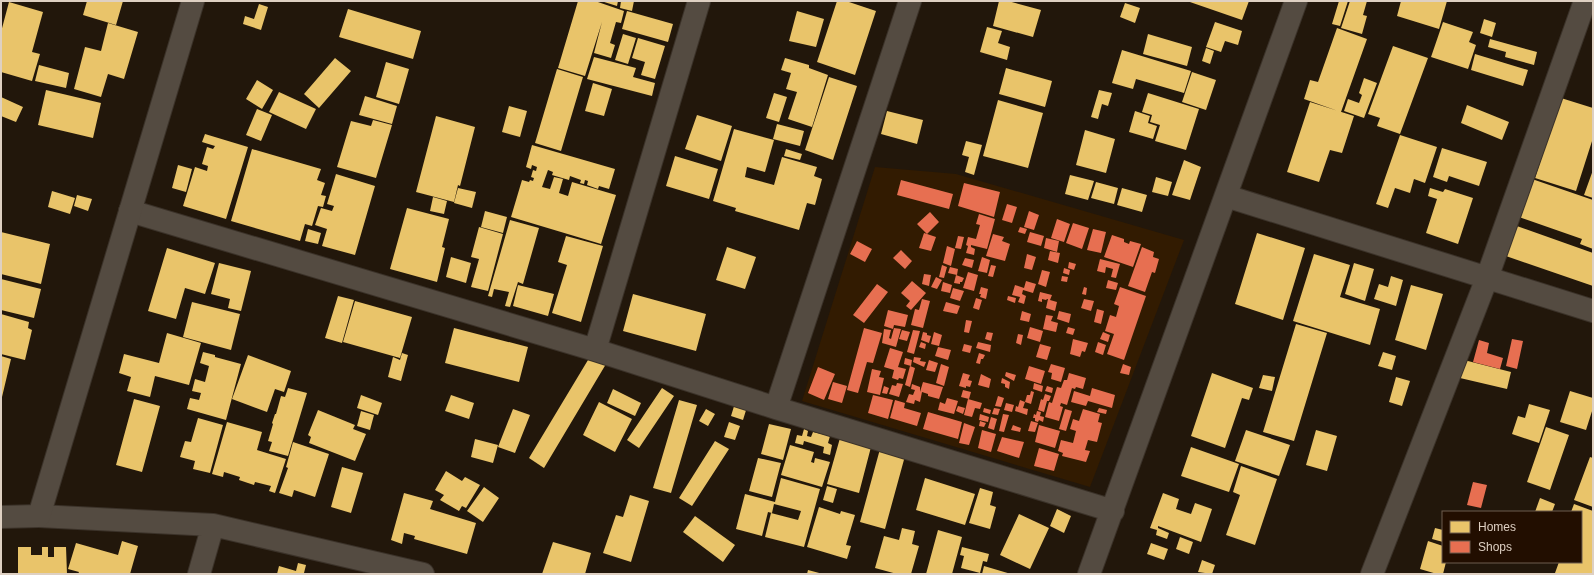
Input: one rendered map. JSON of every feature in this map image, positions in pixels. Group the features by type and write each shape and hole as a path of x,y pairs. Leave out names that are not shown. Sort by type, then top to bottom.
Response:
{"street":[{"path":"39,516 193,1"},
{"path":"595,350 699,1"},
{"path":"776,408 910,1"},
{"path":"1089,574 1296,1"},
{"path":"1372,574 1487,278 1585,1"},
{"path":"1226,196 1593,311"},
{"path":"130,211 595,350 776,408 1113,511"},
{"path":"1,517 39,516 213,525 423,574"},
{"path":"199,574 213,525"}],"shaded area":[{"path":"875,167 956,174 1184,240 1090,487 802,401"}],"building: Homes":[{"path":"87,1 123,1 116,25 83,15"},
{"path":"578,1 595,1 624,11 621,23 616,22 610,43 615,45 611,58 594,53 602,22 585,76 558,68"},
{"path":"601,1 618,1 617,6"},
{"path":"621,1 634,1 632,11 620,8"},
{"path":"837,1 846,1 876,11 855,75 817,62"},
{"path":"999,1 1008,1 1041,10 1033,37 993,26"},
{"path":"1187,1 1249,1 1242,20"},
{"path":"1339,1 1348,1 1340,26 1332,24"},
{"path":"1350,1 1367,1 1363,15 1367,16 1362,34 1341,28"},
{"path":"1401,1 1447,1 1439,29 1397,16"},
{"path":"9,2 43,12 32,52 40,54 32,81 1,72 1,32"},
{"path":"1125,3 1140,8 1135,23 1120,17"},
{"path":"259,4 268,7 261,30 243,24 245,16 254,19"},
{"path":"348,9 421,31 413,59 339,37"},
{"path":"627,11 673,24 668,42 622,29"},
{"path":"797,11 824,19 816,47 789,41"},
{"path":"1484,19 1496,23 1492,37 1480,33"},
{"path":"1215,22 1242,31 1238,45 1225,41 1221,52 1206,47"},
{"path":"1443,22 1473,32 1469,42 1476,45 1468,69 1431,57"},
{"path":"108,23 138,32 124,79 108,74 101,97 74,89 85,47 101,51"},
{"path":"987,27 1002,31 998,43 1010,47 1007,60 980,52"},
{"path":"1337,28 1367,39 1341,112 1304,99 1310,80 1318,82"},
{"path":"623,34 636,38 628,64 615,60"},
{"path":"1148,34 1192,47 1187,66 1143,54"},
{"path":"638,38 665,46 655,79 641,75 645,62 632,58"},
{"path":"1490,39 1537,52 1534,65 1505,57 1506,52 1488,47"},
{"path":"1393,46 1428,58 1400,134 1377,126 1380,118 1368,114"},
{"path":"1206,48 1214,51 1210,64 1202,61"},
{"path":"1122,50 1191,71 1184,93 1136,79 1133,89 1112,83"},
{"path":"1475,54 1528,70 1523,86 1471,70"},
{"path":"594,57 636,68 633,77 655,83 652,96 587,79"},
{"path":"335,58 351,71 319,108 304,94"},
{"path":"785,58 809,65 809,68 828,75 812,127 788,119 797,92 786,89 791,73 781,70"},
{"path":"386,62 409,69 399,104 376,97"},
{"path":"39,65 69,73 66,88 35,81"},
{"path":"1006,68 1052,81 1045,107 999,94"},
{"path":"557,69 583,77 561,151 535,143"},
{"path":"1192,72 1216,80 1206,110 1182,102"},
{"path":"829,77 857,86 833,160 805,150"},
{"path":"1364,78 1377,83 1364,118 1344,111 1348,99 1359,103 1362,95 1359,93"},
{"path":"257,80 273,90 262,109 246,99"},
{"path":"593,83 612,89 604,116 585,111"},
{"path":"46,90 101,103 93,138 38,125"},
{"path":"1099,90 1112,93 1108,106 1102,104 1098,119 1091,117"},
{"path":"279,92 316,109 306,129 269,112"},
{"path":"774,93 787,97 779,122 766,118"},
{"path":"1148,93 1199,109 1186,150 1155,141 1160,125 1150,122 1152,115 1142,112"},
{"path":"365,96 397,106 392,124 359,115"},
{"path":"1,97 23,107 16,122 1,116"},
{"path":"1561,98 1593,108 1593,138 1576,191 1535,178"},
{"path":"998,100 1043,113 1028,168 983,156"},
{"path":"1310,102 1354,116 1342,153 1330,150 1319,182 1287,172"},
{"path":"1467,105 1509,122 1502,140 1461,123"},
{"path":"509,106 527,111 520,137 502,132"},
{"path":"257,109 272,115 261,141 246,135"},
{"path":"887,111 923,120 917,144 881,134"},
{"path":"1135,111 1150,116 1148,123 1157,126 1153,139 1129,132"},
{"path":"697,115 732,126 721,161 685,149"},
{"path":"436,116 475,127 460,186 458,185 454,202 416,192"},
{"path":"373,120 392,125 376,178 337,167 351,121 371,126"},
{"path":"777,124 804,131 800,146 773,139"},
{"path":"734,129 774,140 765,172 747,167 745,177 774,185 782,157 817,167 814,176 822,179 815,205 807,203 799,230 735,211 736,208 713,201"},
{"path":"1085,130 1115,139 1106,173 1076,165"},
{"path":"205,134 248,147 226,219 183,206 195,167 207,171 208,166 202,164 207,147 213,149 215,146 202,142"},
{"path":"1400,135 1437,147 1425,183 1414,179 1410,193 1395,188 1388,208 1376,204"},
{"path":"966,141 982,145 974,175 965,172 969,157 962,155"},
{"path":"532,145 615,169 609,189 599,186 598,189 587,185 588,181 585,180 584,184 580,183 581,180 570,176 569,180 552,175 553,172 548,170 542,187 550,189 554,177 563,179 559,193 568,196 572,182 616,195 601,244 511,217 522,180 529,182 530,180 533,181 534,178 531,177 533,170 536,171 537,167 532,165 531,169 526,167"},
{"path":"1442,148 1487,162 1479,186 1449,176 1447,182 1433,177"},
{"path":"252,149 321,169 317,180 325,183 321,195 326,196 323,207 318,206 312,226 305,224 300,241 231,221"},
{"path":"786,149 802,154 800,160 784,156"},
{"path":"675,156 718,169 709,199 666,186"},
{"path":"1184,160 1201,167 1190,200 1172,195"},
{"path":"178,165 192,169 186,192 172,188"},
{"path":"1593,170 1593,198 1584,195"},
{"path":"336,174 375,186 355,255 322,246 327,229 315,225 321,208 332,211 334,206 327,204"},
{"path":"1070,175 1094,181 1088,200 1065,194"},
{"path":"1156,177 1172,182 1168,196 1152,192"},
{"path":"1532,179 1593,200 1593,249 1580,244 1582,239 1519,217"},
{"path":"1096,182 1118,188 1114,204 1091,198"},
{"path":"458,188 476,192 472,208 454,203"},
{"path":"1122,188 1147,195 1142,212 1117,205"},
{"path":"1430,188 1443,192 1445,189 1473,198 1458,244 1426,233 1437,199 1428,196"},
{"path":"52,191 75,198 70,214 48,207"},
{"path":"77,195 92,199 88,211 74,206"},
{"path":"433,197 447,201 444,214 430,211"},
{"path":"407,208 449,219 442,247 445,248 437,282 390,269"},
{"path":"485,211 507,217 503,233 481,227"},
{"path":"510,220 539,228 523,284 518,282 510,307 505,306 509,292 494,289 492,297 488,296"},
{"path":"1514,225 1593,253 1593,286 1503,255"},
{"path":"479,227 503,234 488,291 471,287 479,259 471,257"},
{"path":"308,229 321,233 318,244 305,241"},
{"path":"1,232 50,244 41,284 1,274"},
{"path":"1257,233 1305,248 1283,320 1235,304"},
{"path":"566,236 603,246 581,322 552,313 567,265 558,262"},
{"path":"727,247 756,257 745,289 716,280"},
{"path":"167,248 215,263 205,294 185,288 176,319 148,311"},
{"path":"1314,254 1350,265 1340,297 1380,309 1370,345 1293,321"},
{"path":"451,257 471,263 466,283 446,277"},
{"path":"219,263 251,271 241,311 228,308 230,299 211,294"},
{"path":"1354,263 1374,269 1365,301 1345,294"},
{"path":"1391,276 1403,280 1396,306 1374,299 1379,284 1388,287"},
{"path":"1,279 41,289 34,318 1,310"},
{"path":"518,285 554,294 548,316 513,306"},
{"path":"1411,285 1443,294 1426,350 1395,340"},
{"path":"633,294 706,314 696,351 623,331"},
{"path":"338,296 354,300 342,343 325,338"},
{"path":"355,301 412,317 400,358 343,342"},
{"path":"192,302 240,314 231,350 183,337"},
{"path":"1,314 29,322 28,328 32,330 25,360 1,354"},
{"path":"1296,324 1327,333 1294,441 1263,432"},
{"path":"454,328 528,347 519,382 445,363"},
{"path":"167,333 201,343 189,385 155,376 150,397 127,391 131,377 119,373 124,354 159,363"},
{"path":"203,352 241,364 226,420 187,409 190,398 199,400 201,393 192,391 195,379 205,382 209,366 200,363"},
{"path":"1383,352 1396,356 1392,370 1378,366"},
{"path":"402,353 408,355 401,381 388,377 393,357 400,360"},
{"path":"248,355 291,371 284,392 275,389 267,412 232,399"},
{"path":"591,355 606,364 544,468 529,458"},
{"path":"1,356 11,359 2,397 1,397"},
{"path":"1464,360 1511,372 1507,389 1460,378"},
{"path":"1212,373 1253,388 1249,400 1242,398 1225,448 1191,436"},
{"path":"1263,375 1275,377 1272,391 1259,388"},
{"path":"1396,377 1410,381 1402,406 1389,402"},
{"path":"288,388 307,393 288,456 269,451 272,442 268,441 281,396 285,397"},
{"path":"662,388 674,396 639,448 627,440"},
{"path":"613,389 641,403 635,416 607,403"},
{"path":"1570,391 1593,398 1593,408 1586,430 1560,422"},
{"path":"361,395 382,403 378,415 357,408"},
{"path":"451,395 474,403 469,419 445,411"},
{"path":"134,399 160,406 142,472 116,465"},
{"path":"679,400 697,405 671,493 653,488"},
{"path":"599,402 632,419 615,452 583,435"},
{"path":"735,403 747,407 743,420 731,416"},
{"path":"1529,404 1550,410 1539,443 1512,434 1518,416 1525,418"},
{"path":"513,409 530,415 515,453 498,447"},
{"path":"706,409 715,414 708,426 699,421"},
{"path":"318,410 355,425 353,429 366,434 355,461 309,443 311,437 308,435"},
{"path":"361,411 374,415 370,430 357,426"},
{"path":"198,418 223,425 210,473 193,469 195,461 180,457 185,441 191,442"},
{"path":"227,422 262,432 257,450 286,459 275,493 269,491 271,486 255,482 254,485 239,480 240,477 224,472 223,477 212,474"},
{"path":"729,422 740,426 735,440 724,437"},
{"path":"769,424 791,429 783,460 761,454"},
{"path":"1546,427 1569,435 1550,490 1527,482"},
{"path":"804,429 808,431 807,436 811,437 813,432 830,436 828,443 832,445 830,455 823,453 824,447 804,441 803,445 795,443 797,435 802,436"},
{"path":"1246,430 1290,445 1279,476 1235,461"},
{"path":"1316,430 1337,436 1327,471 1306,465"},
{"path":"840,438 871,447 859,493 827,484"},
{"path":"475,439 498,445 493,463 471,457"},
{"path":"715,441 729,449 692,506 679,498"},
{"path":"293,442 329,454 315,497 294,490 292,497 279,493 288,468 286,467"},
{"path":"790,445 814,452 811,462 814,463 815,458 830,462 822,487 781,475"},
{"path":"1191,447 1239,464 1229,492 1181,476"},
{"path":"880,449 905,456 885,529 860,522"},
{"path":"1590,457 1593,458 1593,507 1574,500"},
{"path":"758,458 781,463 772,497 749,491"},
{"path":"1241,466 1277,479 1255,545 1226,535 1240,495 1233,492"},
{"path":"342,467 363,473 351,513 331,507"},
{"path":"446,471 462,481 465,477 480,485 466,508 462,506 459,511 440,500 444,495 435,490"},
{"path":"781,478 820,489 804,547 765,537 771,513 798,520 801,511 774,504 772,513 768,512 762,536 736,529 745,494 775,502"},
{"path":"925,478 975,494 965,525 916,510"},
{"path":"827,486 837,489 833,503 823,500"},
{"path":"484,487 499,498 483,522 467,511"},
{"path":"980,488 993,492 990,505 996,507 990,529 969,523"},
{"path":"404,493 433,501 430,509 476,523 467,554 414,539 415,536 404,533 402,544 391,540"},
{"path":"1163,493 1179,499 1176,509 1191,514 1195,503 1212,509 1201,542 1158,526 1158,528 1169,533 1167,539 1156,535 1157,530 1150,528"},
{"path":"630,495 649,501 631,562 603,553 616,515 623,517"},
{"path":"1540,498 1555,504 1552,511 1535,511"},
{"path":"1574,504 1593,511 1593,574 1555,573 1559,563 1582,563 1582,511 1571,511"},
{"path":"819,507 840,514 841,511 855,515 846,545 851,546 847,559 807,547"},
{"path":"1057,509 1071,516 1064,533 1050,526"},
{"path":"1019,514 1049,528 1030,569 1000,555"},
{"path":"695,516 735,545 723,562 683,532"},
{"path":"902,528 915,531 912,544 919,546 911,574 897,574 875,568 884,536 899,540"},
{"path":"1435,528 1442,530 1442,542 1432,539"},
{"path":"938,530 962,537 952,574 926,574"},
{"path":"1180,537 1193,542 1189,554 1176,549"},
{"path":"122,541 138,546 130,574 78,574 79,572 68,569 76,543 118,555"},
{"path":"1428,541 1442,546 1442,563 1446,563 1443,574 1437,574 1420,569"},
{"path":"553,542 591,553 585,574 542,574"},
{"path":"1151,543 1168,549 1164,560 1147,554"},
{"path":"18,547 31,547 31,555 42,555 42,547 48,547 48,557 54,557 54,547 66,547 67,574 18,574"},
{"path":"962,547 989,554 987,562 983,561 980,573 961,568 964,556 960,555"},
{"path":"1202,560 1215,565 1212,574 1198,572"},
{"path":"298,563 306,565 304,573 307,574 277,574 279,566 296,571"},
{"path":"984,566 1011,574 982,574"},
{"path":"808,570 823,574 807,574"}],"building: Shops":[{"path":"901,180 953,194 949,209 897,195"},
{"path":"964,183 1000,192 994,217 958,206"},
{"path":"1007,204 1017,207 1012,223 1002,220"},
{"path":"1029,211 1039,215 1034,230 1024,227"},
{"path":"930,212 939,222 927,234 917,224"},
{"path":"979,214 995,219 987,249 971,245 971,247 975,249 974,255 966,253 968,246 966,245 968,237 976,239 980,225 976,224"},
{"path":"1057,219 1070,224 1064,242 1051,238"},
{"path":"1073,223 1089,228 1082,249 1066,243"},
{"path":"1020,227 1027,229 1025,234 1018,232"},
{"path":"1093,229 1106,232 1101,253 1087,250"},
{"path":"1030,232 1044,236 1041,246 1027,242"},
{"path":"924,233 936,237 931,251 919,248"},
{"path":"993,234 1004,237 1002,241 1010,244 1005,261 986,256"},
{"path":"1112,235 1124,239 1124,242 1129,244 1130,241 1141,244 1133,267 1104,257"},
{"path":"958,236 964,237 961,249 955,248"},
{"path":"1046,238 1059,241 1057,252 1044,248"},
{"path":"857,241 872,249 865,262 850,254"},
{"path":"947,246 955,249 951,266 943,263"},
{"path":"1142,247 1154,252 1153,257 1159,259 1155,273 1152,272 1145,292 1128,286"},
{"path":"901,250 912,261 905,269 893,258"},
{"path":"1050,251 1060,253 1058,263 1048,260"},
{"path":"1027,254 1036,257 1032,270 1024,268"},
{"path":"982,257 990,260 987,273 978,271"},
{"path":"965,258 974,260 972,268 962,265"},
{"path":"1100,259 1120,264 1116,278 1111,277 1113,269 1106,267 1105,273 1097,271"},
{"path":"1069,262 1076,264 1074,270 1068,268"},
{"path":"942,265 947,267 944,278 939,277"},
{"path":"991,265 996,266 993,277 988,276"},
{"path":"950,267 958,269 957,275 948,273"},
{"path":"1064,268 1070,270 1069,275 1063,273"},
{"path":"1042,270 1050,272 1046,287 1038,284"},
{"path":"968,272 978,275 974,291 963,288"},
{"path":"924,274 931,275 929,286 922,284"},
{"path":"956,275 964,278 960,284 954,283"},
{"path":"1062,276 1068,277 1067,282 1061,281"},
{"path":"936,277 942,280 937,289 931,287"},
{"path":"1108,280 1118,283 1116,290 1106,288"},
{"path":"912,281 926,293 911,310 906,306 910,301 901,293"},
{"path":"1026,281 1036,284 1033,293 1023,290 1022,294 1026,296 1024,304 1018,302 1020,297 1012,295 1015,285 1024,288"},
{"path":"943,282 952,285 950,293 941,291"},
{"path":"877,284 888,292 864,323 853,315"},
{"path":"981,287 988,289 986,299 980,297 981,294 979,294"},
{"path":"1084,287 1087,288 1086,295 1082,294"},
{"path":"1120,287 1146,296 1124,360 1107,354 1114,334 1105,331 1110,315 1116,317 1119,306 1114,304"},
{"path":"953,288 964,291 960,301 950,298"},
{"path":"1040,292 1052,295 1050,300 1057,302 1055,311 1046,308 1048,299 1042,299 1042,302 1038,301"},
{"path":"1008,296 1016,298 1015,303 1007,300"},
{"path":"976,298 982,300 979,310 973,308"},
{"path":"922,299 930,301 923,328 911,325 915,309 919,310"},
{"path":"1084,299 1094,301 1091,311 1081,308"},
{"path":"946,302 960,306 957,314 943,311"},
{"path":"1097,309 1104,311 1101,324 1094,322"},
{"path":"888,310 908,315 905,327 894,325 893,329 884,326"},
{"path":"1022,311 1031,314 1029,322 1020,320"},
{"path":"1059,311 1071,314 1069,323 1057,319"},
{"path":"1046,315 1053,316 1051,321 1058,323 1056,332 1043,329"},
{"path":"966,320 972,321 969,333 964,332"},
{"path":"1030,327 1043,331 1040,342 1027,338"},
{"path":"1068,327 1075,329 1073,335 1066,333"},
{"path":"864,328 882,333 873,363 867,362 858,393 847,390"},
{"path":"894,328 901,329 896,347 882,343 884,329 891,330 889,338 891,339"},
{"path":"902,330 910,332 907,341 899,339"},
{"path":"913,330 920,331 914,354 907,352"},
{"path":"923,332 931,336 929,343 921,340"},
{"path":"934,332 942,335 939,346 931,344"},
{"path":"987,332 993,333 991,341 985,339"},
{"path":"1103,332 1110,335 1108,342 1100,339"},
{"path":"1018,334 1023,335 1021,345 1016,343"},
{"path":"1073,339 1088,343 1085,352 1082,351 1080,357 1070,354"},
{"path":"1512,339 1523,341 1517,369 1506,366"},
{"path":"1479,340 1489,343 1487,353 1503,358 1500,369 1473,362"},
{"path":"921,342 926,344 925,349 919,347"},
{"path":"978,342 991,345 990,352 976,348"},
{"path":"1098,342 1106,345 1103,355 1095,352"},
{"path":"964,344 972,346 970,353 962,351"},
{"path":"1040,344 1051,347 1047,360 1036,357"},
{"path":"938,347 951,350 948,360 935,356"},
{"path":"890,348 903,352 898,367 906,369 903,379 899,378 898,380 892,378 894,370 884,367"},
{"path":"979,353 985,355 983,359 981,359 980,364 976,363"},
{"path":"914,357 921,358 920,361 926,362 924,367 913,362"},
{"path":"905,358 912,360 911,366 904,364"},
{"path":"929,360 938,363 935,372 926,370"},
{"path":"941,364 949,367 944,386 936,383"},
{"path":"1051,364 1065,368 1061,382 1051,379 1052,373 1048,372"},
{"path":"1123,364 1131,367 1129,375 1120,373"},
{"path":"910,366 915,368 910,387 905,385"},
{"path":"1029,366 1045,371 1041,384 1025,379"},
{"path":"818,367 835,374 824,400 808,393"},
{"path":"872,369 881,371 879,377 884,378 880,395 867,392"},
{"path":"1006,372 1016,375 1014,381 1005,376"},
{"path":"963,373 970,375 968,380 972,381 970,387 966,386 966,388 959,386"},
{"path":"1069,373 1086,378 1083,389 1076,387 1075,389 1072,388 1067,405 1061,403 1060,406 1063,407 1059,421 1045,417 1049,402 1052,403 1057,387 1061,388 1064,380 1067,380"},
{"path":"981,374 991,379 989,388 978,385"},
{"path":"1002,378 1010,382 1009,389 1005,387 1005,384 1001,383"},
{"path":"833,382 847,386 842,403 828,399"},
{"path":"923,382 943,387 939,399 928,396 928,394 922,392 920,402 915,400 914,404 906,402 909,394 913,395 915,390 911,389 912,384 920,387 920,392"},
{"path":"897,383 903,384 899,397 889,394 892,385 896,386"},
{"path":"1034,383 1043,386 1042,392 1033,389"},
{"path":"884,386 889,388 887,394 882,393"},
{"path":"1047,386 1053,388 1052,393 1045,391"},
{"path":"1092,388 1115,395 1112,408 1088,401 1086,406 1071,402 1074,391 1090,396"},
{"path":"963,390 971,392 969,399 961,397"},
{"path":"1031,391 1034,392 1031,404 1025,402 1027,395 1030,395"},
{"path":"1045,394 1051,396 1049,401 1047,401 1044,412 1038,410 1041,399 1043,400"},
{"path":"873,395 893,400 888,419 868,413"},
{"path":"998,396 1004,398 1001,407 995,406"},
{"path":"947,398 958,401 954,414 938,410 940,402 945,404"},
{"path":"968,399 982,403 980,409 975,408 972,417 964,415"},
{"path":"895,400 905,403 904,408 921,413 917,426 890,418"},
{"path":"1020,400 1025,402 1023,408 1028,409 1027,415 1015,411"},
{"path":"1006,403 1014,405 1012,412 1004,410"},
{"path":"958,406 965,408 963,414 956,411"},
{"path":"984,408 991,410 990,414 983,412"},
{"path":"994,408 1000,409 998,415 992,414"},
{"path":"1099,408 1107,410 1106,414 1097,412"},
{"path":"1065,409 1072,411 1066,431 1059,429"},
{"path":"1083,409 1100,414 1098,422 1102,423 1097,442 1088,440 1085,450 1090,451 1086,462 1062,456 1063,453 1058,451 1061,440 1073,443 1076,431 1070,429 1073,419 1079,421"},
{"path":"1037,411 1041,412 1040,416 1044,417 1043,422 1039,420 1038,422 1035,421 1035,418 1033,418"},
{"path":"928,412 962,422 958,439 923,429"},
{"path":"980,414 989,417 988,422 979,420"},
{"path":"1003,414 1009,415 1004,432 999,431"},
{"path":"991,417 997,419 994,430 988,428"},
{"path":"980,421 986,423 984,427 979,426"},
{"path":"1031,421 1038,423 1035,432 1028,431"},
{"path":"964,423 975,427 969,445 959,443"},
{"path":"1013,425 1021,428 1020,432 1011,430"},
{"path":"1039,425 1060,431 1055,448 1035,442"},
{"path":"982,430 996,434 991,452 978,448"},
{"path":"1002,437 1024,442 1019,458 997,451"},
{"path":"1039,448 1059,454 1054,471 1034,466"},
{"path":"1473,482 1487,485 1481,508 1467,505"}]}
